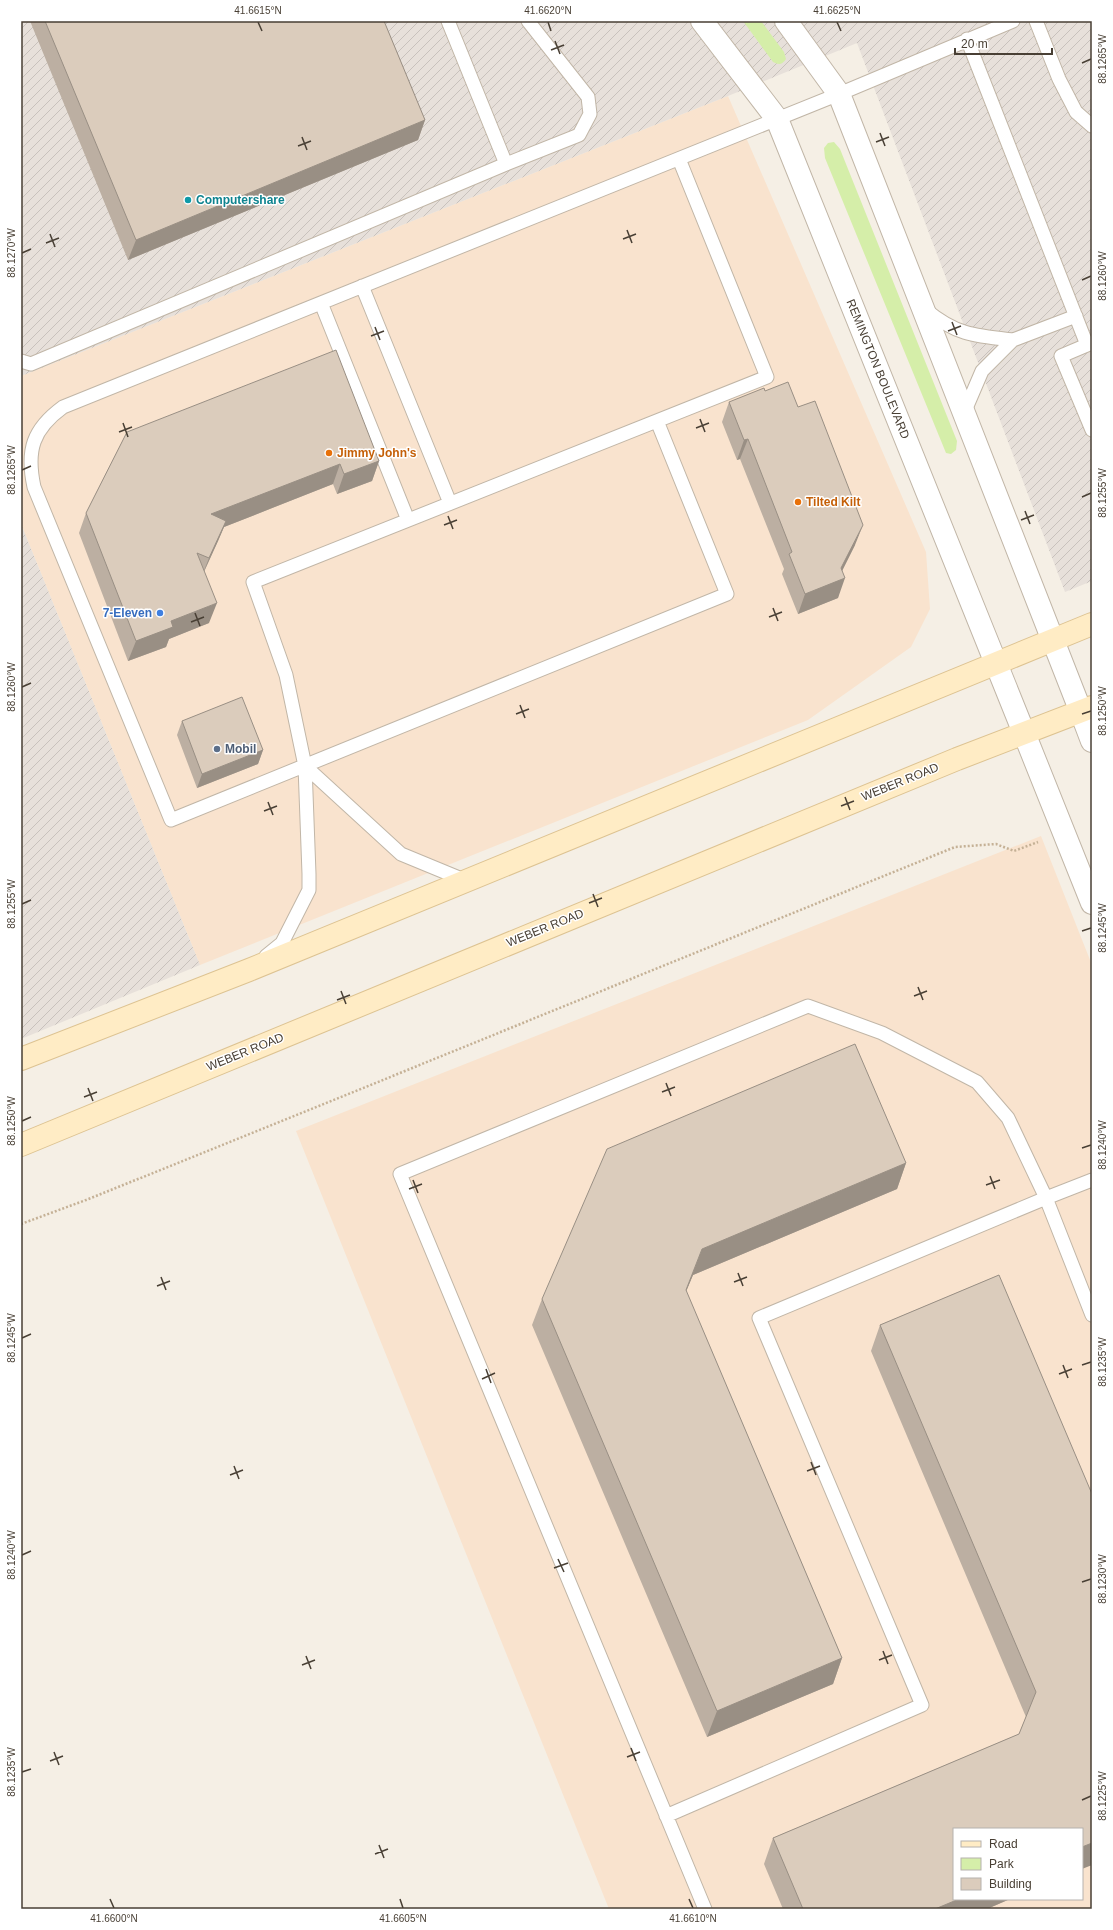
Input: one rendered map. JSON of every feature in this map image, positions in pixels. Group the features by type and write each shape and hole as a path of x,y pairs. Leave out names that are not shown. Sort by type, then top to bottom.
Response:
{"main road":[{"path":"21,1059 249,970 464,880 1092,624"},
{"name":"WEBER ROAD","path":"21,1145 703,863 1086,709"}],"street":[{"name":"REMINGTON BOULEVARD","path":"702,21 777,119 997,662 1092,903"},
{"path":"786,21 839,94 1054,639 1086,709 1092,741"}],"lane":[{"path":"448,21 506,164"},
{"path":"21,361 31,364 506,164 579,135 590,114 588,97 528,21"},
{"path":"657,421 727,594 171,820 34,487 30,469 31,450 37,433 48,418 63,407 839,94 1013,21"},
{"path":"1036,21 1059,79 1076,112 1092,126"},
{"path":"968,39 1076,316 1089,344 1061,356 1092,430"},
{"path":"249,970 282,943 309,890 304,766 286,675 253,582 767,377 679,159"},
{"path":"362,286 450,503"},
{"path":"321,303 408,520"},
{"path":"923,307 936,318 955,330 972,335 1013,340"},
{"path":"964,413 982,371 1013,340 1076,316"},
{"path":"304,766 401,854 464,880"},
{"path":"705,1909 400,1174 808,1006 882,1033 977,1082 1008,1118 1046,1198 1092,1315"},
{"path":"666,1816 922,1705 759,1318 1092,1180"}],"path":[{"path":"21,1224 86,1200 312,1109 955,847 996,844 1014,851 1063,831"}],"shaded area":[{"path":"21,21 1092,21 1092,581 1065,592 857,43 728,96 21,376"},
{"path":"728,96 926,552 930,609 911,647 808,720 200,965 21,524 21,376"},
{"path":"21,524 200,965 21,1039"},
{"path":"1041,836 1092,965 1092,1909 609,1909 296,1131"}],"green space":[{"path":"743,21 761,21 784,52 786,59 779,64 773,62"},
{"path":"834,142 840,149 957,441 956,450 951,454 946,453 825,158 824,148 828,143"}],"building":[{"name":"Computershare","path":"45,21 384,21 425,120 136,240"},
{"path":"336,350 379,461 344,474 340,464 211,514 226,521 209,558 197,553 217,603 171,621 173,627 136,641 86,513 127,432"},
{"name":"Tilted Kilt","path":"788,382 798,407 815,401 863,525 841,568 845,578 805,594 789,554 792,552 748,439 744,440 729,402 764,388 765,391"},
{"name":"Mobil","path":"242,697 263,750 202,774 182,721"},
{"path":"855,1044 906,1163 702,1249 686,1290 842,1658 717,1711 542,1299 607,1149"},
{"path":"999,1275 1092,1494 1092,1843 1083,1847 1083,1828 953,1828 953,1900 957,1900 935,1909 803,1909 773,1838 1019,1734 1036,1692 880,1325"}],"place":[{"name":"Computershare","path":"188,200"},
{"name":"Jimmy John's","path":"329,453"},
{"name":"Tilted Kilt","path":"798,502"},
{"name":"7-Eleven","path":"160,613"},
{"name":"Mobil","path":"217,749"}]}
